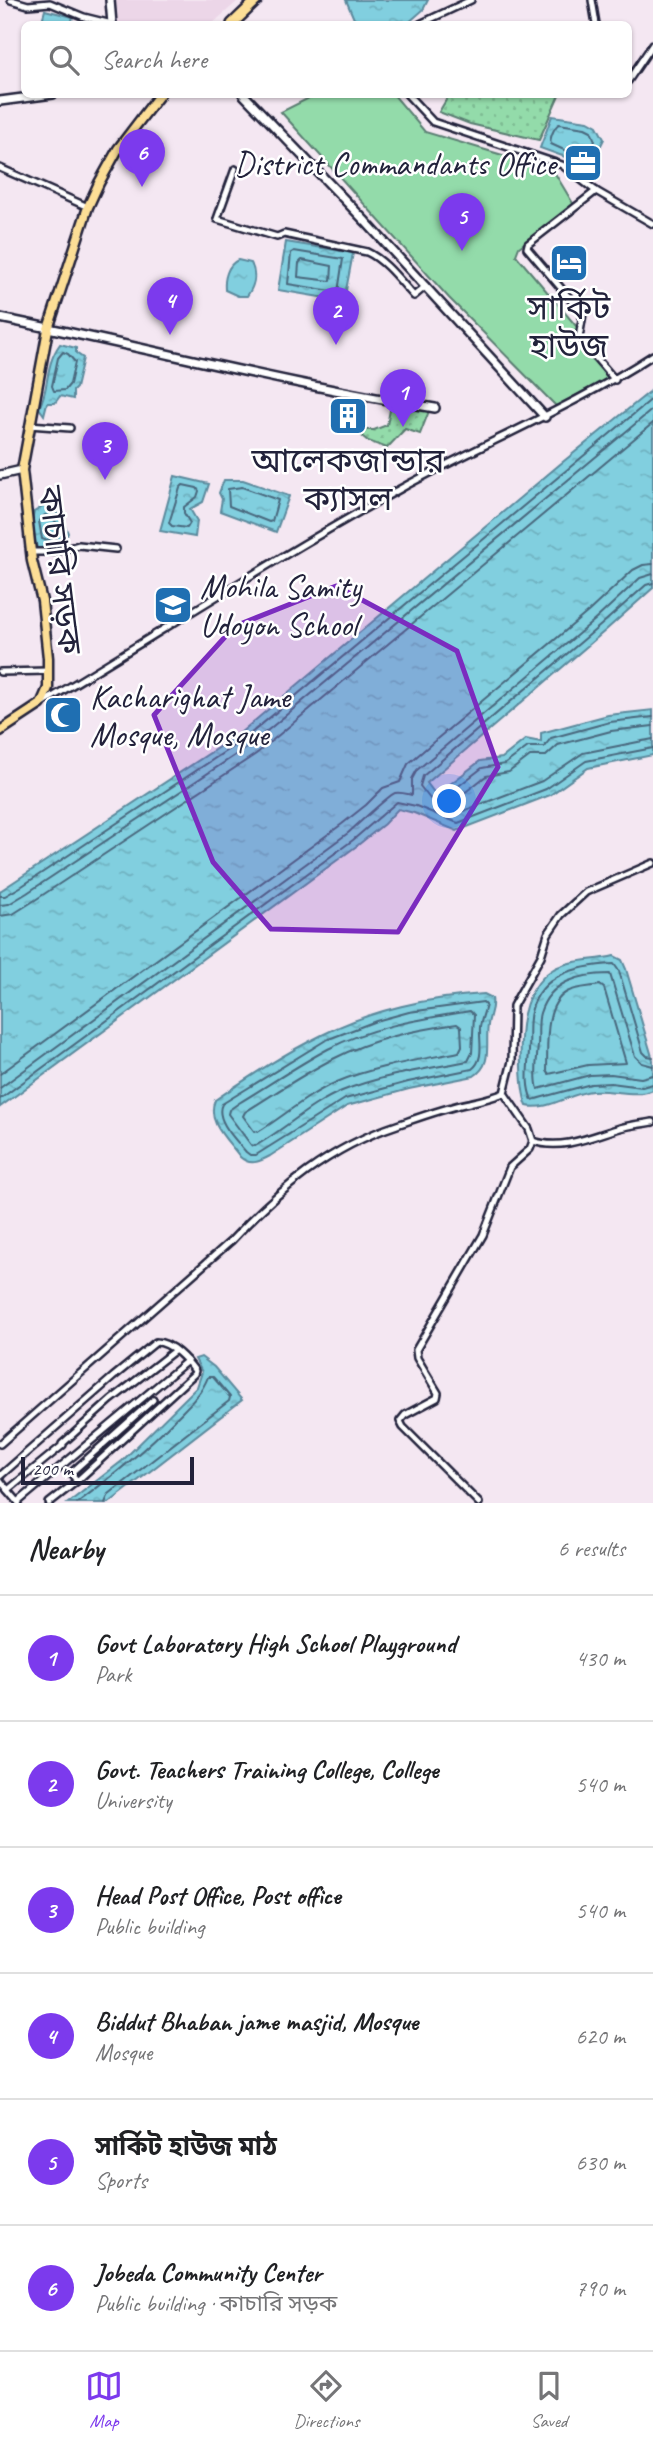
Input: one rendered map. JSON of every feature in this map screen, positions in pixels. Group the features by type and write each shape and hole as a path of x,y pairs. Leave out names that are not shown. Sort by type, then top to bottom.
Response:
{"highway":[{"path":"235,21 257,0"}],"main road":[{"name":"কাচারি সড়ক","path":"41,704 48,688 48,671 42,601 30,552 22,470 29,425 48,330 88,207 118,149 157,98"},
{"path":"0,731 41,704"}],"street":[{"path":"11,0 28,5 50,3 100,21"},
{"path":"110,0 112,21"},
{"path":"426,21 471,0"},
{"path":"592,0 596,21"},
{"path":"632,75 653,44"},
{"path":"0,101 23,98"},
{"path":"247,98 426,286 545,417"},
{"path":"411,98 433,122 562,164 596,191 653,224"},
{"path":"0,168 88,207"},
{"path":"234,169 217,219 277,237 285,234 367,252 387,266 414,296 426,286"},
{"path":"596,191 528,244 527,248 583,314 579,338 615,380"},
{"path":"0,318 286,381 435,408"},
{"path":"41,704 400,489 615,380 653,355"},
{"path":"29,425 70,428"},
{"path":"0,475 22,470"},
{"path":"30,552 55,552 79,545 116,549"},
{"path":"0,672 48,671"},
{"path":"479,1503 400,1421 405,1415 438,1398 438,1393 415,1353 482,1235 510,1167 530,1149 534,1141 505,1093 512,1061 513,1006 541,956 548,934 561,915 586,892 653,863"},
{"path":"0,1444 231,1241 266,1203 331,1154 394,1126 505,1093"},
{"path":"534,1141 550,1144 577,1142 622,1127 653,1122"},
{"path":"49,1503 77,1481 194,1374 195,1371 187,1361 166,1342 156,1342 113,1377 0,1478 19,1502 187,1361"},
{"path":"8,1490 63,1445 111,1400 174,1351"},
{"path":"77,1481 71,1473 153,1400"}],"highlighted area":[{"path":"336,586 457,651 498,767 398,932 271,929 213,862 154,715 235,626"}],"shaded area":[{"path":"116,0 239,0 215,21 119,21"}],"green space":[{"path":"309,98 397,98 425,132 553,170 574,205 519,247 516,255 577,327 575,338 609,378 556,406 449,298 281,112"},
{"path":"447,98 558,98 539,140 470,124 439,112"},
{"path":"391,405 429,411 420,434 405,429 387,448 368,441 357,432 387,425"}],"water":[{"path":"346,0 428,0 423,10 410,21 354,19"},
{"path":"45,10 73,17 72,21 42,21"},
{"path":"552,116 588,121 597,126 604,139 594,159 569,164 568,158 540,148"},
{"path":"286,242 353,253 344,301 278,290"},
{"path":"238,260 251,263 254,272 253,284 247,296 238,296 225,290 227,273 231,265"},
{"path":"60,344 76,348 76,353 83,358 73,399 60,396 55,403 47,403 44,415 39,408 49,369"},
{"path":"653,389 653,588 427,783 436,795 480,761 502,758 526,739 541,742 541,733 608,715 653,710 653,755 588,768 550,795 457,831 398,809 358,845 0,1107 0,891 240,733"},
{"path":"175,476 209,484 203,502 190,509 197,521 195,537 160,531"},
{"path":"224,480 243,480 289,496 276,532 220,511 222,499 219,493"},
{"path":"46,505 61,517 68,533 62,544 38,551 32,522 34,512"},
{"path":"614,956 622,960 626,969 653,1060 653,1090 639,1093 592,1091 543,1106 527,1106 522,1086 521,1044 523,1019 531,993 543,978 559,966"},
{"path":"484,994 492,998 487,1054 484,1066 474,1076 409,1089 347,1106 270,1156 255,1162 240,1157 216,1123 213,1116 215,1100 281,1057 322,1035 360,1018 401,1006"},
{"path":"201,1357 214,1367 242,1400 109,1503 68,1503 122,1461 197,1387 202,1372 195,1359"}],"place":[{"name":"District Commandants Office","path":"583,163"},
{"name":"Jobeda Community Center","path":"142,187"},
{"name":"সার্কিট হাউজ মাঠ","path":"462,251"},
{"name":"সার্কিট হাউজ","path":"569,263"},
{"name":"Biddut Bhaban jame masjid, Mosque","path":"170,335"},
{"name":"Govt. Teachers Training College, College","path":"336,345"},
{"name":"আলেকজান্ডার ক্যাসল","path":"348,416"},
{"name":"Govt Laboratory High School Playground","path":"403,427"},
{"name":"Head Post Office, Post office","path":"105,480"},
{"name":"Mohila Samity Udoyon School","path":"173,605"},
{"name":"Kacharighat Jame Mosque, Mosque","path":"63,715"}]}
